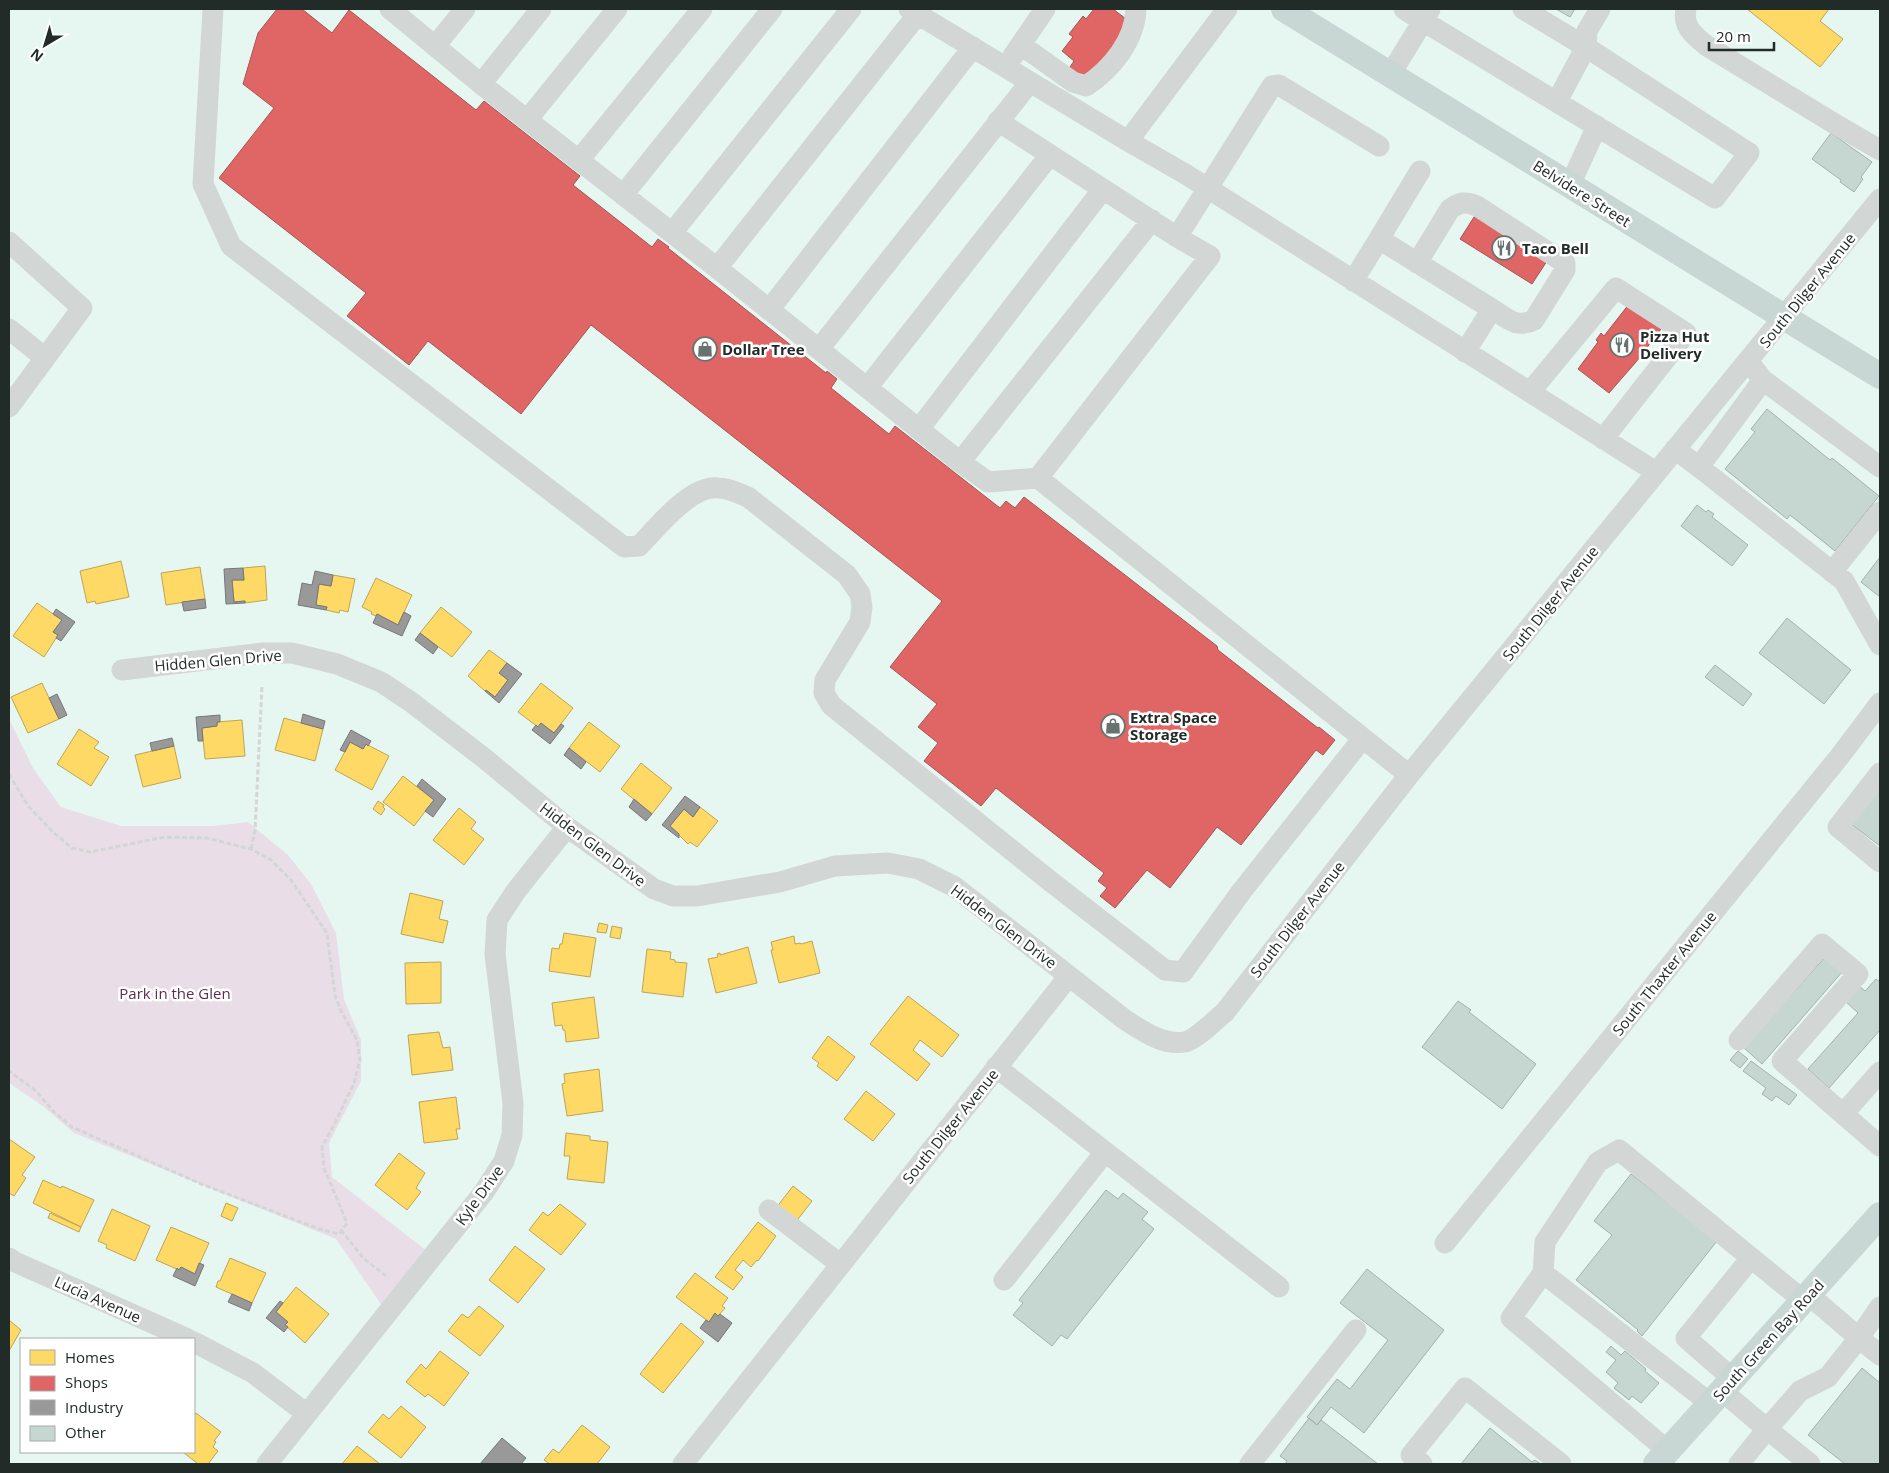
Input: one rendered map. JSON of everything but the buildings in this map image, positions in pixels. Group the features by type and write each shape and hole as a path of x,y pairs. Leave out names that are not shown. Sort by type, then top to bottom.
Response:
{"main road":[{"name":"Belvidere Street","path":"1284,9 1880,376"},
{"name":"South Green Bay Road","path":"1662,1458 1880,1216"}],"street":[{"path":"213,9 203,184 231,246 624,547 639,546 698,491 716,487 748,497 756,503 847,575 860,594 862,607 860,622 825,680 824,693 830,705 1050,881 1165,970 1183,972 1241,892 1363,738"},
{"path":"390,9 481,84 717,268 960,462 988,482 1038,478 1410,775"},
{"path":"435,46 465,9"},
{"path":"481,84 541,9"},
{"path":"527,120 617,9"},
{"path":"579,160 702,9"},
{"path":"624,195 772,9"},
{"path":"672,233 851,9"},
{"path":"1005,67 1045,9"},
{"path":"1020,44 1073,82 1086,86 1100,76 1130,39 1136,22 1136,9"},
{"path":"1128,141 1227,9"},
{"path":"1404,9 1426,15 1557,101 1715,198 1748,153 1586,47 1523,9"},
{"path":"1557,101 1586,47 1588,31 1600,9"},
{"path":"1686,9 1684,18 1691,33 1714,51 1880,150"},
{"path":"717,268 927,14 973,48 1208,189 1656,472"},
{"path":"1390,75 1426,15"},
{"path":"769,310 973,48"},
{"path":"818,349 1030,82"},
{"path":"1177,237 1272,86 1279,85 1379,146"},
{"path":"998,121 1103,190 1210,256 1038,478"},
{"path":"1570,185 1597,126"},
{"path":"868,388 1050,154"},
{"path":"1353,280 1420,171"},
{"path":"919,429 1103,190"},
{"name":"South Dilger Avenue","path":"687,1463 840,1264 1069,976 1124,1019 1145,1032 1168,1042 1185,1042 1204,1030 1225,1012 1410,775 1880,199"},
{"path":"1379,239 1417,263 1492,310 1518,324 1534,320 1566,270 1565,263 1468,202 1458,203 1450,209 1417,263"},
{"path":"960,462 1152,220"},
{"path":"9,242 82,308 10,403"},
{"path":"1530,392 1616,288 1686,333 1603,439"},
{"path":"1466,352 1492,310"},
{"path":"9,329 45,358"},
{"path":"1748,361 1763,380 1880,467"},
{"path":"1699,468 1763,380"},
{"path":"1675,449 1844,581 1880,643"},
{"path":"1832,572 1880,512"},
{"name":"Hidden Glen Drive","path":"122,670 263,653 292,654 337,664 381,682 411,702 484,758 567,827 654,889 673,896 698,896 780,882 836,866 888,863 919,869 955,887 1069,976"},
{"name":"South Thaxter Avenue","path":"1445,1242 1840,756 1880,703"},
{"path":"1880,773 1838,827 1880,862"},
{"name":"Kyle Drive","path":"267,1464 484,1192 504,1161 512,1135 513,1103 495,954 497,920 516,891 567,827"},
{"path":"1739,1040 1822,944 1858,974 1782,1061 1843,1114 1876,1135"},
{"path":"996,1067 1279,1286"},
{"path":"1843,1114 1880,1072"},
{"path":"1662,1458 1511,1318 1542,1273 1545,1242 1598,1162 1619,1150 1751,1258 1880,1355"},
{"path":"1004,1280 1105,1152"},
{"path":"769,1210 840,1264"},
{"name":"Lucia Avenue","path":"9,1258 186,1338"},
{"path":"1722,1391 1686,1338 1751,1258"},
{"path":"1542,1273 1722,1391 1809,1464"},
{"path":"1739,1464 1800,1391 1828,1377 1859,1338 1880,1307"},
{"path":"1250,1464 1356,1330"},
{"path":"195,1343 253,1373 307,1414"},
{"path":"1422,1464 1411,1455 1464,1388 1561,1464"}],"path":[{"path":"250,849 256,830 262,686"},
{"path":"9,774 28,806 54,833 72,848 90,852 166,837 207,838 250,849 270,860 290,880 326,933 335,996 357,1040 360,1060 354,1083 322,1147 324,1168 347,1223 339,1234 319,1229 190,1180 72,1127 55,1113 36,1091 9,1071"},
{"path":"342,1230 364,1259 406,1290"}],"green space":[{"name":"Park in the Glen","path":"9,719 33,768 61,807 121,826 212,826 248,822 288,855 311,884 336,933 344,999 361,1040 361,1081 329,1143 332,1177 427,1251 383,1307 336,1239 74,1133 44,1107 9,1083"}],"place":[{"name":"Taco Bell","path":"1504,248"},
{"name":"Pizza Hut Delivery","path":"1622,345"},
{"name":"Dollar Tree","path":"705,349"},
{"name":"Extra Space Storage","path":"1113,726"}]}
